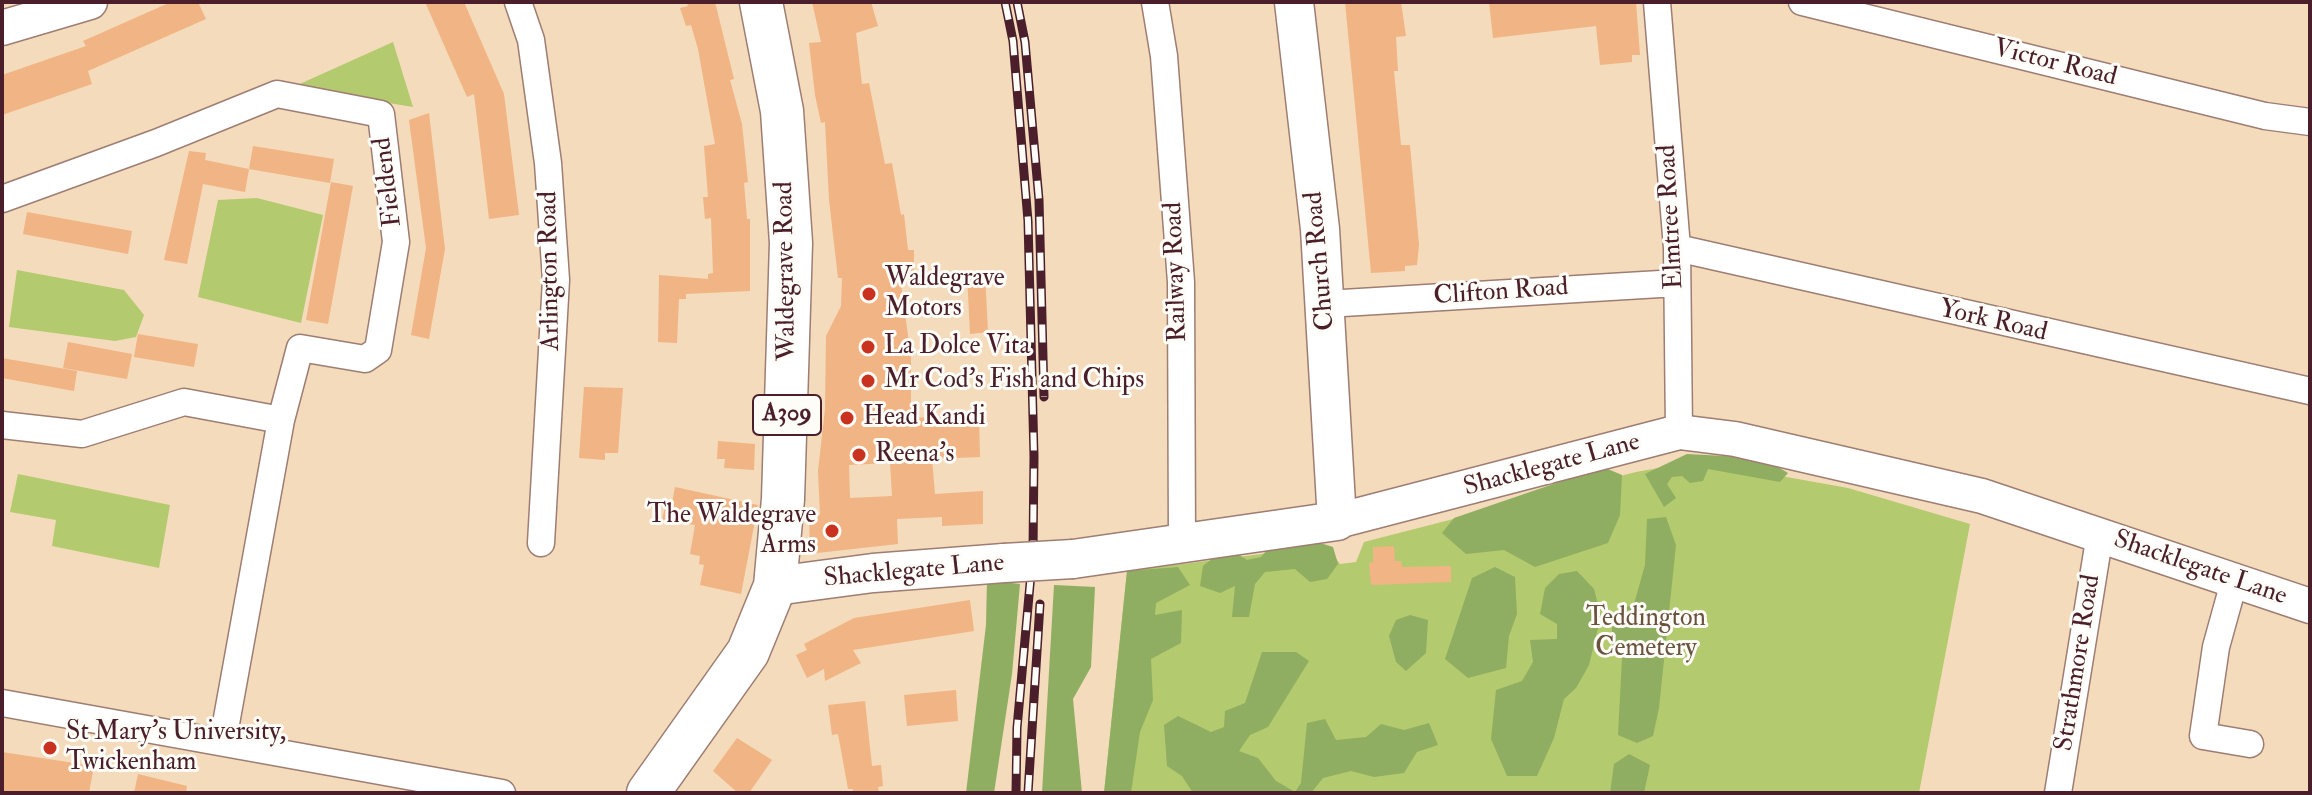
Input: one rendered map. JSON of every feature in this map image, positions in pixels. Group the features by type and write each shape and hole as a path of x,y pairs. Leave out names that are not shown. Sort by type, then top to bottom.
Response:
{"main road":[{"name":"Waldegrave Road","path":"649,792 748,652 775,586 783,499 791,243 782,111 761,2"},
{"name":"Church Road","path":"1294,2 1326,304 1337,521"},
{"name":"Shacklegate Lane","path":"775,586 873,573 1073,559 1337,521"}],"street":[{"path":"2,28 90,2"},
{"name":"Arlington Road","path":"518,2 531,40 548,163 556,280 541,543"},
{"name":"Railway Road","path":"1155,2 1164,56 1181,282 1182,543"},
{"name":"Elmtree Road","path":"1657,2 1677,248 1679,432"},
{"name":"Victor Road","path":"1802,2 2265,116 2310,122"},
{"name":"Fieldend","path":"2,199 156,143 277,94 381,114 396,242 378,350 365,359 300,348 281,420 223,740"},
{"name":"York Road","path":"1677,248 2310,391"},
{"name":"Clifton Road","path":"1326,304 1677,283"},
{"path":"2,425 82,434 184,402 281,420"},
{"name":"Shacklegate Lane","path":"1337,521 1679,432 1735,439 1982,496 2310,606"},
{"name":"Strathmore Road","path":"2058,793 2100,534"},
{"path":"2234,582 2216,647 2203,736 2250,744"},
{"path":"2,703 223,740 502,793"}],"green space":[{"path":"393,42 413,107 293,87"},
{"path":"257,198 323,215 301,323 198,297 218,200"},
{"path":"17,270 124,290 144,315 136,337 115,341 9,327"},
{"path":"1687,454 1763,458 1788,473 1780,482 1708,469 1703,481 1690,483 1682,476 1672,477 1667,484 1676,498 1664,507 1645,474"},
{"name":"Teddington Cemetery","path":"1697,461 1848,488 1970,524 1919,793 1104,793 1127,571 1317,547 1328,548 1340,564 1356,562 1364,542 1636,472"},
{"path":"1603,467 1622,475 1620,515 1608,543 1535,567 1504,550 1466,554 1442,533 1454,518"},
{"path":"18,474 170,505 159,568 52,546 56,520 10,512"},
{"path":"1666,517 1676,545 1659,708 1653,736 1637,743 1618,735 1622,658 1612,646 1612,613 1634,604 1645,565 1647,519"},
{"path":"1314,541 1333,547 1338,564 1327,579 1310,582 1295,569 1265,572 1255,584 1249,617 1232,617 1235,586 1220,593 1200,586 1203,566 1219,553 1236,553 1247,560 1261,557 1272,544"},
{"path":"1178,567 1190,585 1156,603 1155,615 1182,610 1181,643 1151,659 1153,700 1140,732 1131,793 1104,793 1127,571"},
{"path":"1495,567 1515,577 1517,614 1509,636 1506,668 1468,678 1445,659 1472,578"},
{"path":"1577,571 1594,589 1601,616 1589,665 1576,688 1564,699 1554,738 1537,776 1507,776 1491,739 1496,690 1522,681 1533,662 1530,640 1557,639 1557,624 1540,614 1545,588 1559,574"},
{"path":"987,580 1020,584 1012,674 994,793 966,793 986,625"},
{"path":"1054,585 1095,587 1091,667 1073,699 1082,793 1042,793"},
{"path":"1410,615 1428,620 1426,653 1406,671 1396,662 1389,636 1396,620"},
{"path":"1262,652 1296,652 1309,661 1268,727 1250,735 1239,751 1258,758 1276,781 1295,792 1301,783 1307,723 1325,719 1336,740 1366,737 1381,724 1404,730 1429,723 1438,745 1417,752 1404,773 1374,777 1351,771 1323,778 1311,793 1193,793 1182,776 1167,766 1164,725 1178,716 1211,732 1224,727 1225,711 1245,703"},
{"path":"1629,754 1650,765 1644,793 1610,793 1614,764"}],"building":[{"path":"171,2 198,2 206,19 88,71 92,84 2,115 2,75 86,46 83,41"},
{"path":"425,2 464,2 504,94 519,215 489,219 474,94 467,97"},
{"path":"687,2 715,2 734,79 730,80 742,124 748,182 744,183 747,219 750,219 750,291 686,294 686,299 679,299 677,343 658,342 659,275 708,279 708,274 713,273 711,218 705,219 703,197 708,197 704,146 715,144 698,49 691,25 686,26 680,8 688,6"},
{"path":"812,2 871,2 878,26 856,33 862,84 869,83 885,164 892,163 901,215 904,214 908,250 914,250 914,277 900,277 911,357 911,418 979,415 980,457 932,459 935,494 983,491 983,524 942,526 942,517 897,519 898,544 817,553 810,549 809,516 820,515 818,471 825,409 826,336 841,306 842,278 838,278 829,200 825,122 821,123 815,95 809,43 821,42","holes":["890,463 892,496 850,498 849,465"]},
{"path":"1345,2 1401,2 1406,36 1396,37 1398,71 1394,71 1401,145 1410,145 1419,245 1417,265 1405,266 1405,271 1371,273"},
{"path":"1489,2 1636,2 1640,55 1632,55 1632,62 1600,65 1596,26 1493,38"},
{"path":"429,113 445,249 429,339 411,335 426,248 409,120"},
{"path":"253,146 334,159 330,183 249,169"},
{"path":"189,151 206,153 205,160 249,169 245,192 203,184 187,264 164,260"},
{"path":"331,182 353,186 328,324 306,320"},
{"path":"27,212 132,231 128,254 23,234"},
{"path":"985,273 988,332 970,334 967,275"},
{"path":"138,334 198,344 194,367 134,357"},
{"path":"68,342 132,354 127,379 63,368"},
{"path":"2,358 77,371 74,391 2,378"},
{"path":"584,387 623,388 618,453 605,453 605,460 579,458"},
{"path":"718,441 755,444 754,470 724,468 725,459 717,459"},
{"path":"675,487 758,505 741,594 700,585 704,565 699,564 700,556 690,554 695,525 662,520 666,502 672,503"},
{"path":"1394,546 1395,561 1401,561 1402,567 1451,566 1451,582 1371,585 1369,563 1373,562 1373,547"},
{"path":"970,600 974,631 853,650 861,663 825,681 824,669 807,678 796,655 807,650 804,644 854,618"},
{"path":"956,690 958,721 907,726 904,695"},
{"path":"865,701 872,766 881,765 883,786 878,787 879,793 853,793 853,789 848,789 838,734 832,735 828,705"},
{"path":"737,738 772,760 749,793 738,793 713,771"},
{"path":"2,752 94,766 89,793 2,793"},
{"path":"138,774 187,786 186,793 134,793"}],"railway":[{"path":"1005,2 1013,41 1028,221 1034,456 1033,551 1017,728 1016,793"},
{"path":"1017,2 1025,42 1039,200 1044,397"},
{"path":"1028,793 1040,604"}],"place":[{"name":"Waldegrave Motors","path":"869,294"},
{"name":"La Dolce Vita","path":"868,347"},
{"name":"Mr Cod's Fish and Chips","path":"868,381"},
{"name":"Head Kandi","path":"847,418"},
{"name":"Reena's","path":"859,455"},
{"name":"The Waldegrave Arms","path":"832,531"},
{"name":"St Mary's University, Twickenham","path":"50,748"}]}
